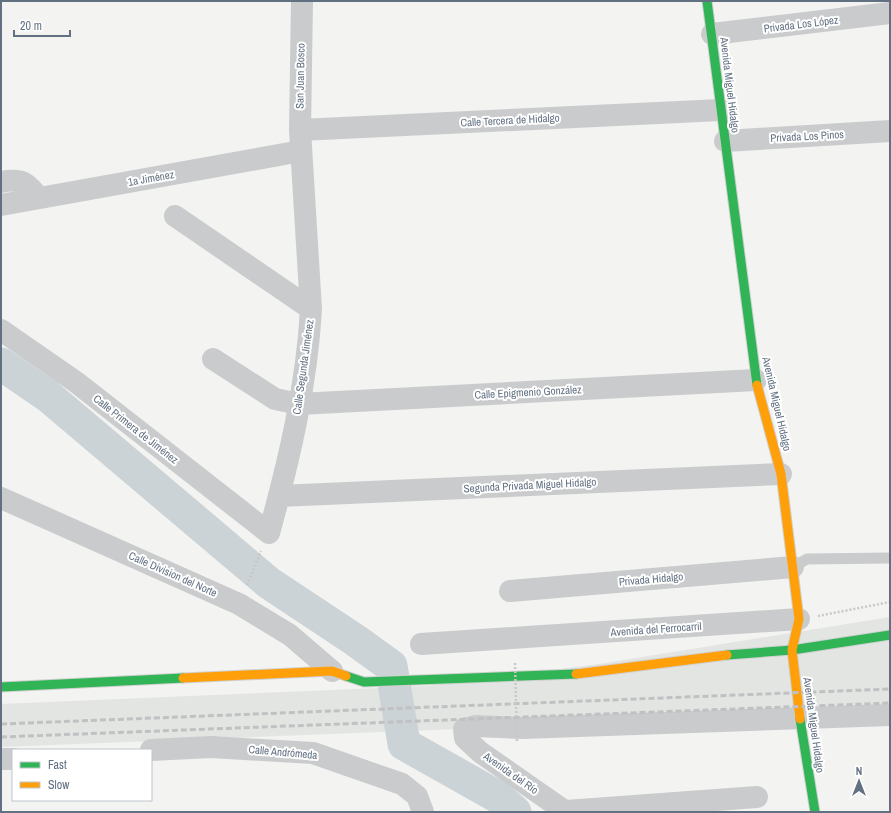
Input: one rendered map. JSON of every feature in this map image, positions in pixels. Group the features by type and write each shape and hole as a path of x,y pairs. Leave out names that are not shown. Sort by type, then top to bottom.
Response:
{"street":[{"name":"San Juan Bosco","path":"300,140 302,1"},
{"name":"Avenida Miguel Hidalgo","path":"707,1 756,380 781,474 799,619 792,650 800,719 815,812"},
{"name":"Privada Los López","path":"712,34 890,13"},
{"name":"Calle Tercera de Hidalgo","path":"300,140 721,110"},
{"name":"Privada Los Pinos","path":"725,140 890,131"},
{"name":"1a Jiménez","path":"1,205 39,198 300,140"},
{"name":"Calle Segunda Jiménez","path":"265,542 279,496 299,404 310,330 300,140"},
{"path":"1,182 18,180 28,184 39,198"},
{"path":"175,216 310,309"},
{"name":"Calle Primera de Jiménez","path":"1,330 76,382 265,542"},
{"name":"Calle Epigmenio González","path":"213,359 275,399 299,404 756,380"},
{"name":"Segunda Privada Miguel Hidalgo","path":"279,496 781,474"},
{"name":"Calle Division del Norte","path":"1,498 239,604 290,635 332,671"},
{"name":"Privada Hidalgo","path":"510,591 793,567"},
{"name":"Avenida del Ferrocarril","path":"421,644 799,619"},
{"path":"1,687 332,671 364,682 592,673 720,655 792,650 890,635"},
{"path":"800,719 890,715"},
{"name":"Avenida del Río","path":"566,812 480,752 465,738 464,729 476,726 522,728 800,719"},
{"name":"Calle Andrómeda","path":"152,750 211,746 313,753 402,784 417,796 423,812"},
{"path":"1,759 12,758"},
{"path":"566,812 757,797"}],"lane":[{"path":"793,567 807,559 890,558"}],"path":[{"path":"247,585 265,542"},
{"path":"799,619 890,602"},
{"path":"514,663 517,741"}],"shaded area":[{"path":"890,617 890,712 1,747 1,704 427,686 599,664"}],"waterway":[{"path":"1,364 48,396 269,583 355,640 391,666 404,744 498,797 515,812"}],"railway":[{"path":"1,724 890,689"},
{"path":"1,737 890,703"}],"traffic: fast":[{"path":"707,1 757,385"},
{"path":"727,655 792,650 890,635"},
{"path":"346,676 364,682 576,674"},
{"path":"1,687 183,678"},
{"path":"800,719 815,812"}],"traffic: slow":[{"path":"757,385 781,474 799,619 792,650 800,719"},
{"path":"576,674 727,655"},
{"path":"183,678 332,671 346,676"}]}
